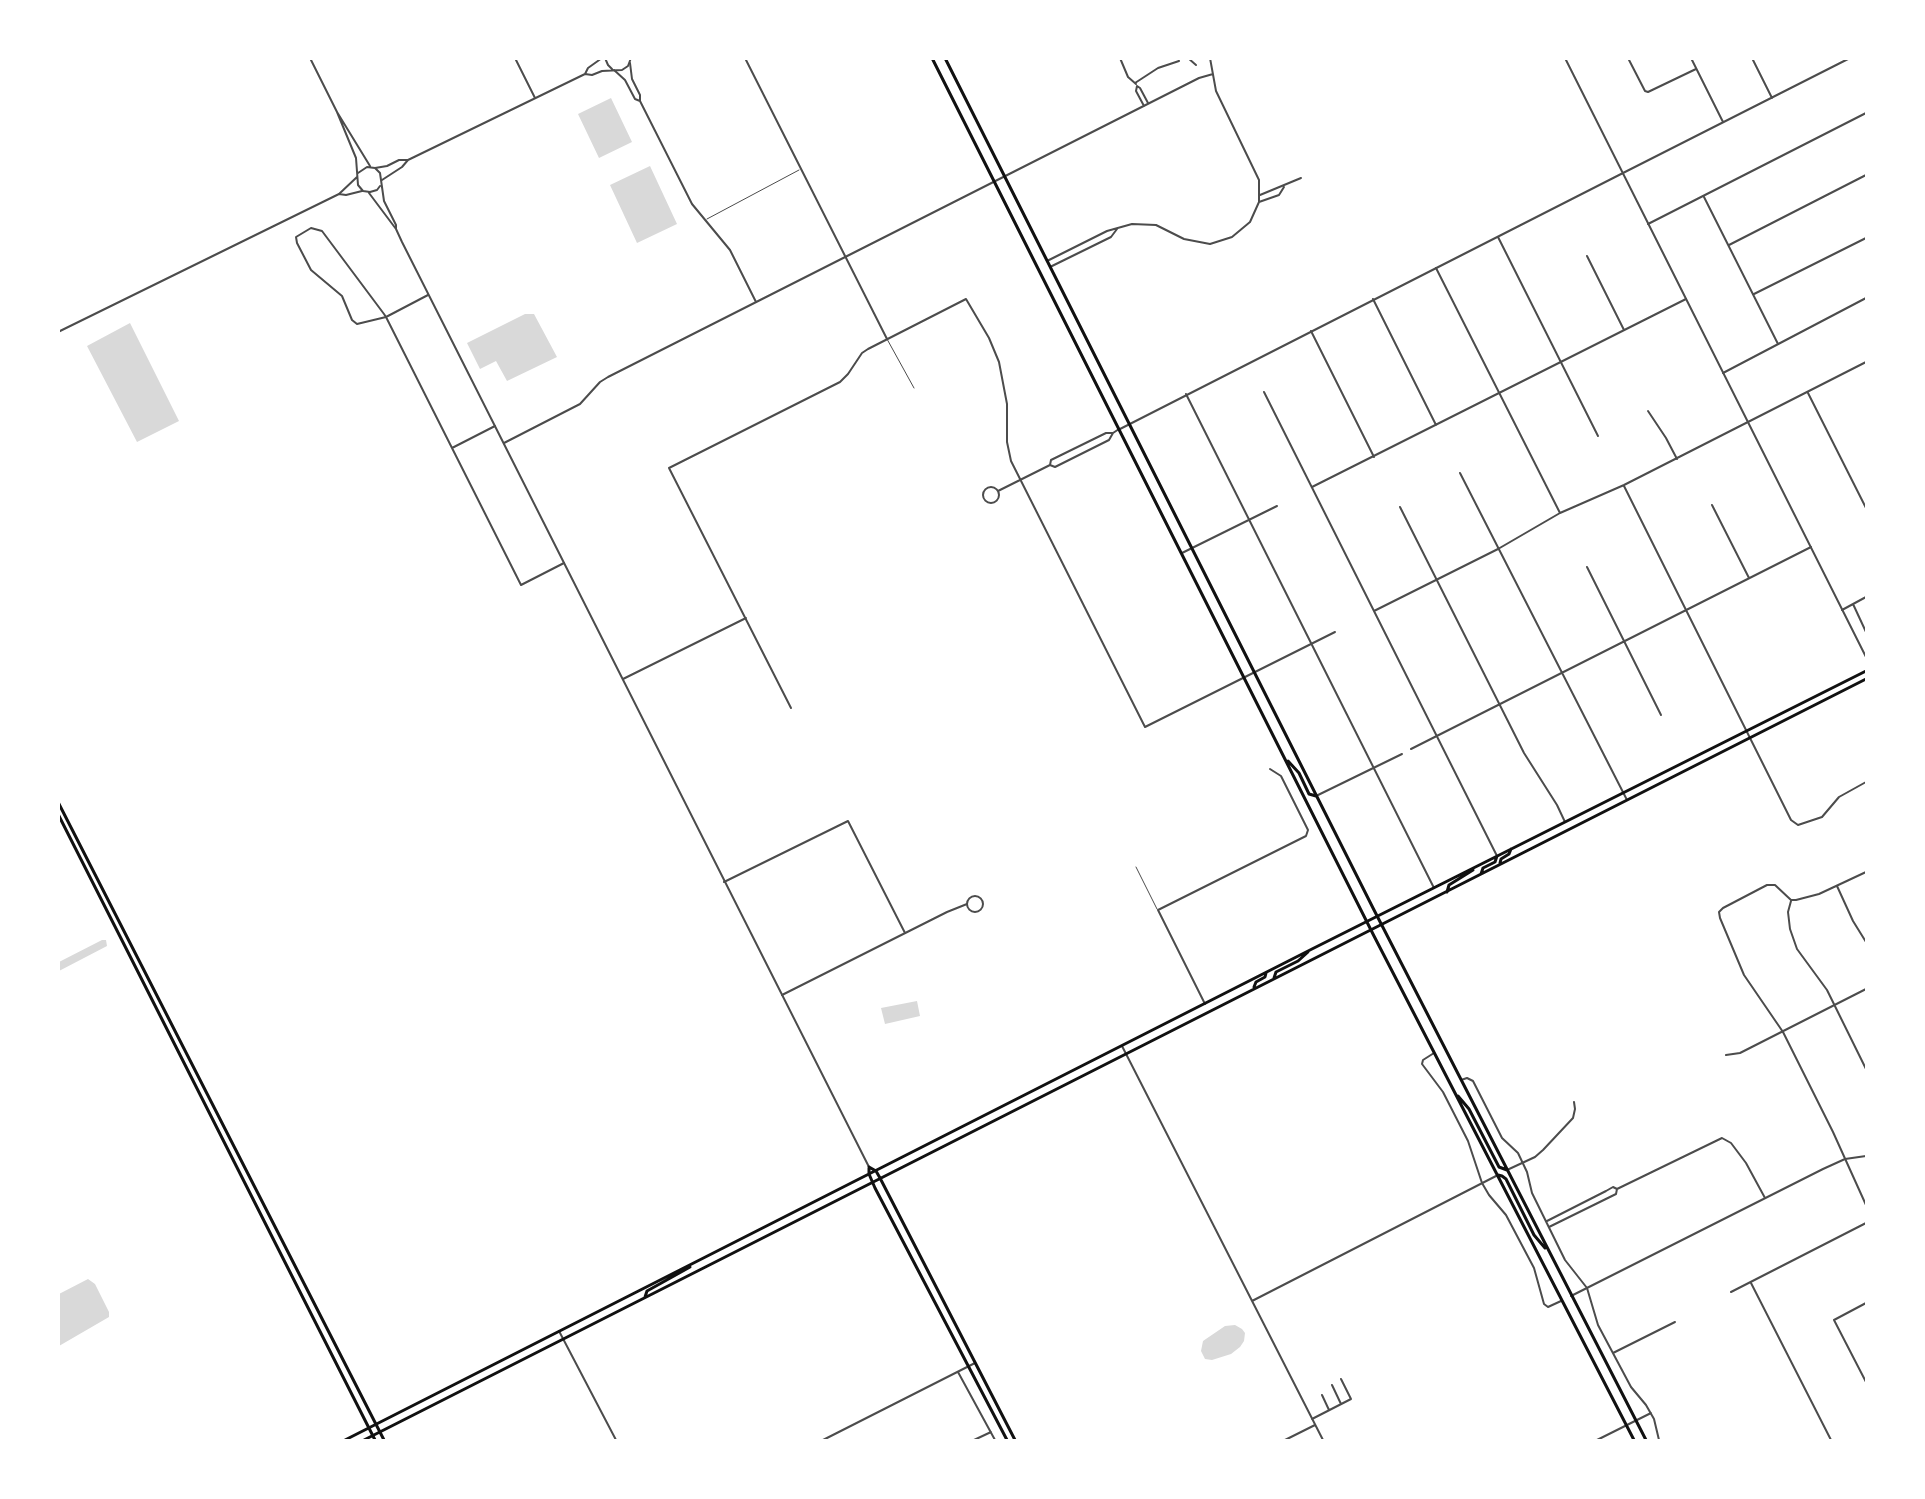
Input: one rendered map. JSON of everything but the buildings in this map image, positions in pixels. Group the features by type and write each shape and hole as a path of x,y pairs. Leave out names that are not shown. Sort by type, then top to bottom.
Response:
{"main road":[{"path":"932,58 1371,930 1634,1440"},
{"path":"945,58 1316,796 1646,1440"},
{"path":"345,1440 1367,921 1866,671"},
{"path":"364,1440 1866,679"},
{"path":"1283,755 1299,773 1309,794 1316,796"},
{"path":"58,802 384,1440"},
{"path":"58,814 375,1440"},
{"path":"1500,864 1501,859 1509,854 1511,849"},
{"path":"1480,875 1483,868 1495,861 1497,856"},
{"path":"1447,892 1449,885 1482,863"},
{"path":"1274,978 1276,972 1298,961 1312,949"},
{"path":"1253,989 1256,982 1266,973"},
{"path":"1455,1093 1469,1109 1499,1167 1507,1170"},
{"path":"1007,1440 872,1181 869,1167 876,1171 880,1178 1016,1440"},
{"path":"1498,1175 1506,1179 1534,1235 1549,1252"},
{"path":"645,1297 647,1291 681,1274 699,1260"}],"street":[{"path":"310,58 337,112 356,158 358,185 396,229 869,1167"},
{"path":"515,58 535,98"},
{"path":"585,74 588,68 604,58 608,65 625,80 635,99 640,101"},
{"path":"339,194 377,190 381,182 408,160 585,74 592,75 602,70 625,68 632,58"},
{"path":"745,58 887,339"},
{"path":"1120,58 1128,77 1136,85 1136,91 1146,105"},
{"path":"1136,85 1158,68 1179,61 1178,58"},
{"path":"1188,58 1196,65"},
{"path":"1047,261 1107,231 1132,224 1149,224 1202,244 1219,243 1243,229 1255,214 1259,202 1260,186 1254,167 1216,91 1210,58"},
{"path":"1565,58 1866,657"},
{"path":"1628,58 1645,91 1648,92 1696,69"},
{"path":"1691,58 1723,122"},
{"path":"1752,58 1772,98"},
{"path":"998,492 1050,465 1055,467 1109,440 1119,429 1186,394 1850,58"},
{"path":"630,63 632,80 640,95 640,101 692,204 730,250 756,302"},
{"path":"504,443 580,404 600,382 608,377 1199,78 1213,74"},
{"path":"337,112 373,168 380,173 384,201 396,229"},
{"path":"1648,224 1866,113"},
{"path":"58,332 339,194 364,168 387,166 399,160 408,160"},
{"path":"1729,245 1866,175"},
{"path":"1260,195 1301,178"},
{"path":"1259,202 1279,195 1286,185"},
{"path":"1704,196 1778,344"},
{"path":"429,295 386,317 360,324 354,322 342,296 308,266 296,237 311,228 322,231 386,317 521,585 564,563"},
{"path":"1050,267 1111,237 1117,229"},
{"path":"1498,236 1598,436"},
{"path":"1754,295 1866,237"},
{"path":"1587,256 1623,330"},
{"path":"1436,268 1560,513"},
{"path":"1723,373 1866,298"},
{"path":"791,708 669,468 840,382 848,375 864,351 966,299 989,338 999,362 1007,404 1008,450 1020,480 1145,727 1335,632"},
{"path":"1373,299 1436,425"},
{"path":"1312,488 1686,299"},
{"path":"1311,332 1374,457"},
{"path":"1374,612 1498,549 1560,513 1624,485 1866,364"},
{"path":"1264,392 1497,856"},
{"path":"1808,392 1866,508"},
{"path":"1186,394 1434,888"},
{"path":"1648,411 1677,459"},
{"path":"452,448 495,426"},
{"path":"1050,465 1051,460 1106,433 1113,433"},
{"path":"1460,473 1627,800"},
{"path":"1624,485 1791,820 1798,825 1821,817 1839,797 1866,782"},
{"path":"989,487 998,492 999,497 993,502 986,501 983,497 985,489 989,487"},
{"path":"1712,505 1749,578"},
{"path":"1182,554 1277,506"},
{"path":"1400,507 1501,703 1524,753 1557,804 1565,822"},
{"path":"1411,749 1811,547"},
{"path":"1587,567 1661,715"},
{"path":"1842,610 1866,597"},
{"path":"1852,604 1866,632"},
{"path":"623,680 746,618"},
{"path":"1316,796 1402,753"},
{"path":"1205,1004 1158,910 1306,836 1308,830 1281,776 1270,769"},
{"path":"724,882 848,821 905,933"},
{"path":"1791,900 1812,897 1866,872"},
{"path":"1791,900 1775,885 1767,885 1723,908 1719,912 1720,918 1746,980 1777,1020 1866,1205"},
{"path":"1837,886 1853,921 1866,942"},
{"path":"977,896 984,904 980,911 975,912 969,909 967,904 969,899 977,896"},
{"path":"1791,900 1788,912 1790,929 1797,949 1835,1005 1866,1069"},
{"path":"782,995 967,904"},
{"path":"1726,1055 1740,1053 1866,989"},
{"path":"1122,1046 1323,1440"},
{"path":"1435,1053 1423,1060 1422,1064 1443,1092 1468,1141 1482,1183 1506,1215 1534,1269 1545,1306 1561,1301"},
{"path":"1461,1080 1467,1078 1473,1081 1503,1138 1518,1154 1527,1172 1532,1193 1565,1260 1587,1288 1596,1319 1630,1387 1651,1413 1659,1440"},
{"path":"1507,1170 1539,1154 1573,1118 1574,1102"},
{"path":"1546,1221 1613,1187 1617,1189 1715,1140 1725,1138 1746,1163 1765,1198"},
{"path":"1571,1296 1845,1159 1866,1156"},
{"path":"1252,1301 1498,1175"},
{"path":"1549,1227 1616,1194 1617,1189"},
{"path":"1731,1292 1866,1223"},
{"path":"1751,1283 1831,1440"},
{"path":"1866,1303 1834,1320 1866,1382"},
{"path":"1613,1353 1675,1322"},
{"path":"559,1331 616,1440"},
{"path":"823,1440 975,1363"},
{"path":"958,1372 995,1440"},
{"path":"1312,1419 1351,1399 1341,1378"},
{"path":"1332,1385 1341,1404"},
{"path":"1322,1395 1329,1410"},
{"path":"1597,1440 1651,1413"},
{"path":"1285,1440 1316,1425"},
{"path":"974,1440 991,1432"}],"lane":[{"path":"705,220 801,170"},
{"path":"887,339 914,388"},
{"path":"1136,867 1158,910"}],"shaded area":[{"path":"611,98 632,142 599,158 578,114"},
{"path":"650,166 677,224 637,243 610,185"},
{"path":"525,314 534,314 557,357 507,381 496,361 480,369 467,343"},
{"path":"130,323 179,421 137,442 87,346"},
{"path":"106,940 107,946 59,971 59,962"},
{"path":"917,1001 920,1016 885,1024 881,1008"},
{"path":"88,1279 95,1284 109,1312 109,1317 59,1346 59,1294"},
{"path":"1235,1325 1245,1333 1240,1347 1231,1354 1212,1360 1205,1359 1201,1351 1203,1341 1225,1326"}]}
